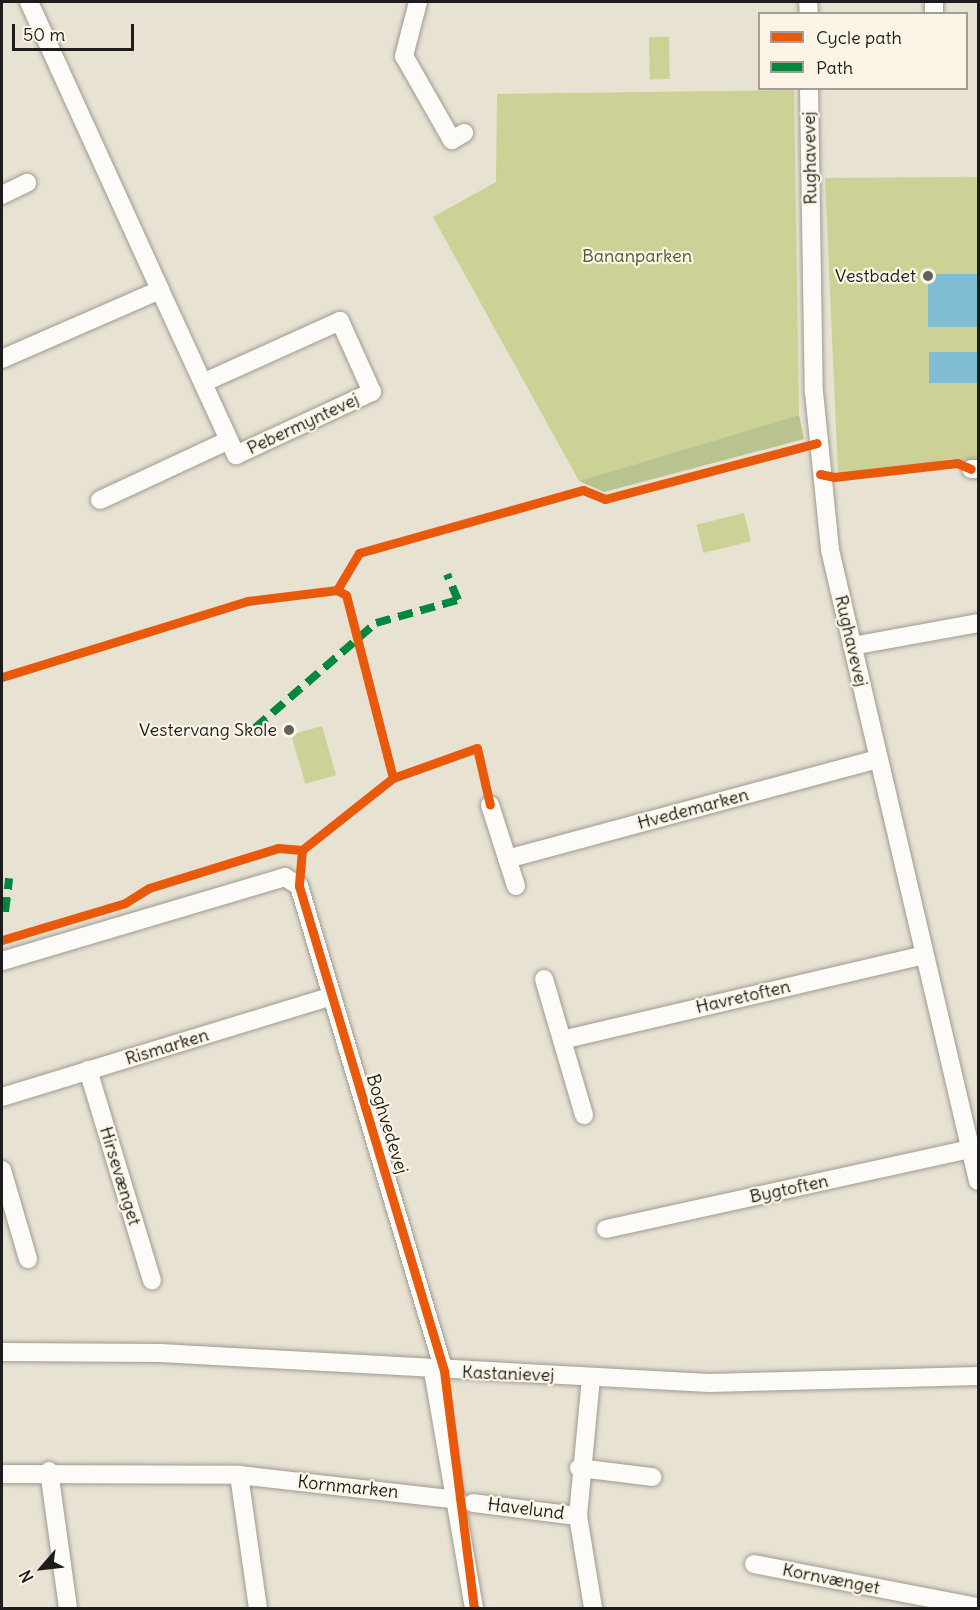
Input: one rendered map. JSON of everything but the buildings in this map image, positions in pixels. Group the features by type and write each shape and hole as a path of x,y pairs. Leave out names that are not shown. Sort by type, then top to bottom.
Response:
{"street":[{"name":"Pebermyntevej","path":"29,2 160,290 229,440 236,454 372,392 340,321 203,383"},
{"path":"418,2 404,56 452,140 464,133"},
{"name":"Rughavevej","path":"809,90 817,443 830,550 978,1181"},
{"path":"2,195 27,183"},
{"path":"2,359 160,290"},
{"name":"Pebermyntevej","path":"100,500 229,440"},
{"path":"852,646 978,623"},
{"name":"Hvedemarken","path":"507,859 878,759"},
{"path":"490,805 516,886"},
{"name":"Boghvedevej","path":"2,961 285,877 299,886 438,1371"},
{"name":"Havretoften","path":"562,1040 924,955"},
{"path":"544,979 584,1115"},
{"name":"Rismarken","path":"2,1097 332,996"},
{"name":"Hirsevænget","path":"88,1070 152,1281"},
{"name":"Bygtoften","path":"606,1229 971,1149"},
{"path":"2,1170 28,1259"},
{"name":"Kastanievej","path":"2,1352 160,1353 438,1371 709,1383 978,1376"},
{"path":"438,1371 466,1501 474,1608"},
{"name":"Havelund","path":"591,1377 579,1468 578,1516 593,1608"},
{"path":"579,1468 652,1477"},
{"path":"49,1471 68,1608"},
{"name":"Kornmarken","path":"2,1474 49,1471 239,1475 466,1501"},
{"path":"239,1475 258,1608"},
{"name":"Havelund","path":"466,1501 578,1516"},
{"name":"Kornvænget","path":"754,1564 978,1607"}],"green space":[{"path":"649,37 669,37 670,79 650,79"},
{"name":"Bananparken","path":"794,90 799,415 579,481 433,217 496,182 497,94"},
{"name":"Vestbadet","path":"978,177 978,462 954,459 838,474 825,178"},
{"path":"799,415 804,439 604,492 579,481"},
{"path":"744,513 751,541 703,553 696,525"},
{"path":"322,726 336,775 305,784 291,735"}],"water":[{"path":"928,274 978,274 978,327 928,327"},
{"path":"929,352 978,352 978,383 929,383"}],"marked path":[{"path":"255,728 376,623 458,600 447,574"},
{"path":"5,912 9,878"}],"cycle path":[{"path":"2,677 248,601 337,590 359,553 583,490 605,499 817,443"},
{"path":"820,474 834,477 957,463 971,469"},
{"path":"337,590 346,595 393,778"},
{"path":"2,940 125,903 149,888 278,848 302,850 393,778 477,748 490,805"},
{"path":"302,850 299,886 444,1371 474,1608"}],"place":[{"name":"Vestbadet","path":"928,276"},
{"name":"Vestervang Skole","path":"289,730"}]}
